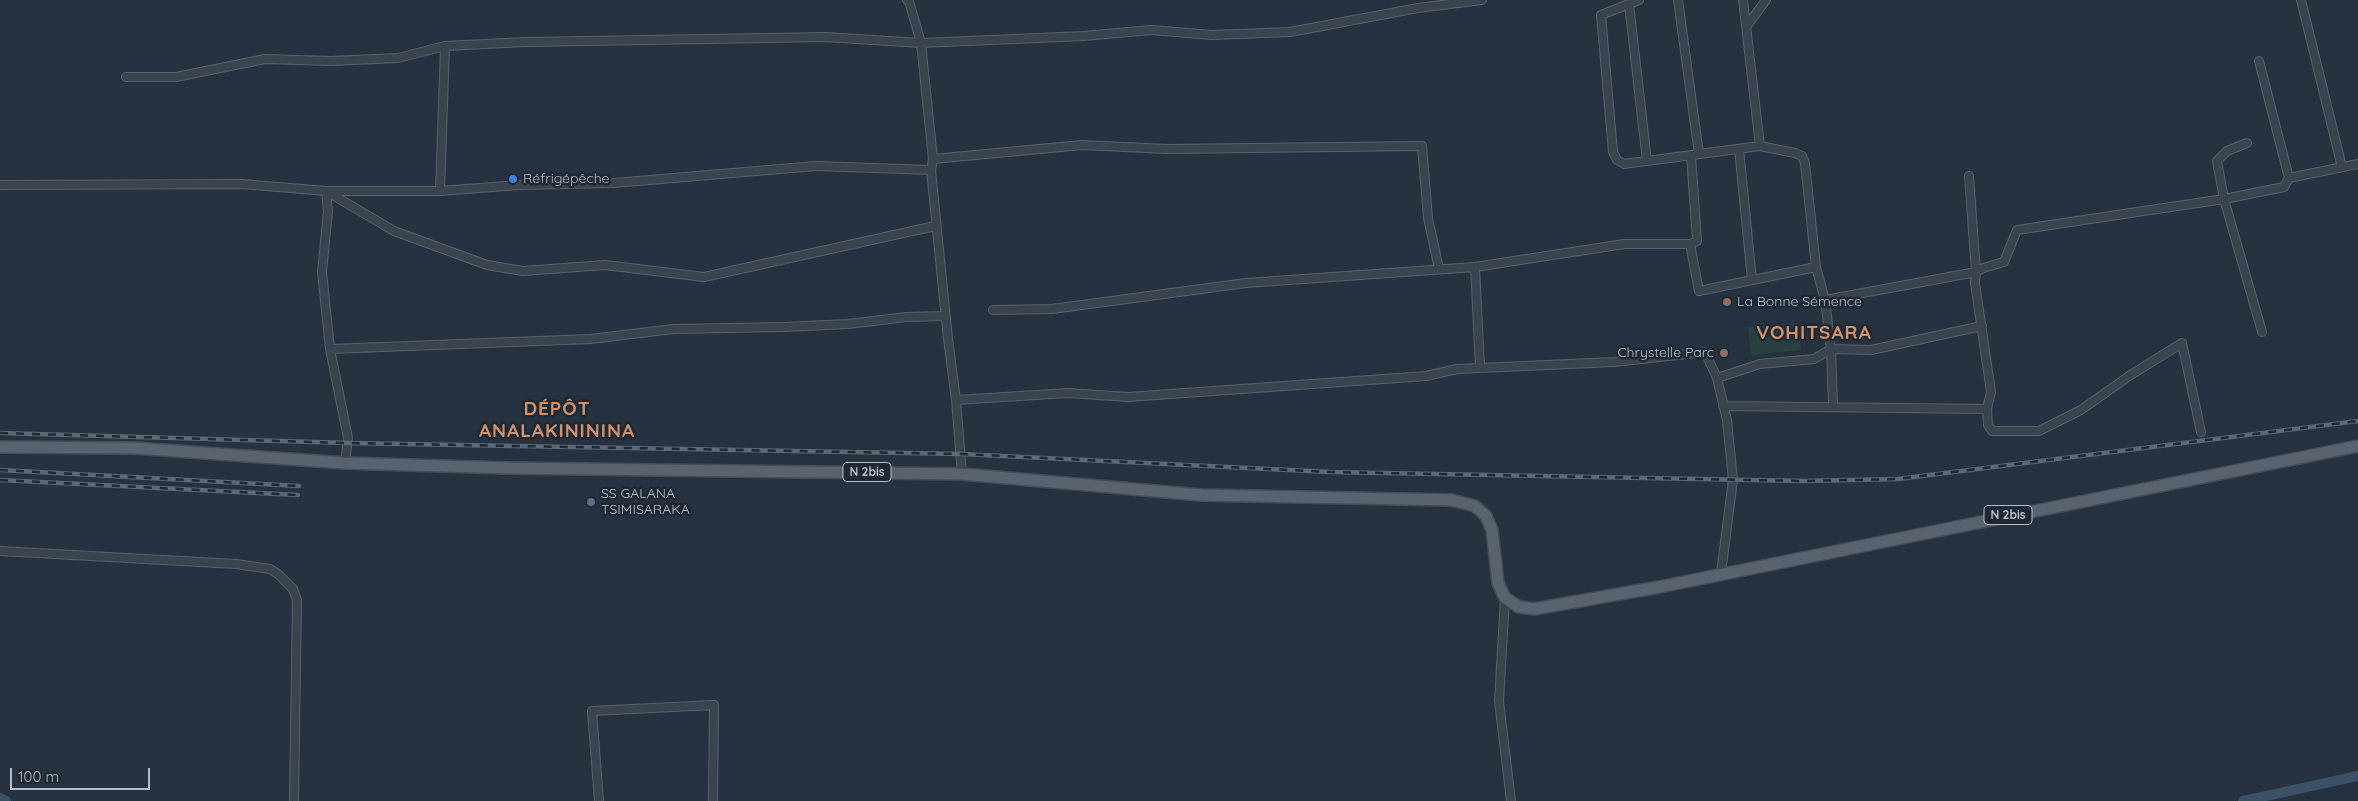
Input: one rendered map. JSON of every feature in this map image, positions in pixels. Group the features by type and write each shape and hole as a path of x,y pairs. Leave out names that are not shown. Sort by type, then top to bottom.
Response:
{"main road":[{"name":"N 2bis","path":"0,448 134,448 345,463 507,468 962,474 1201,495 1451,500 1475,506 1486,516 1492,530 1498,583 1506,598 1519,607 1534,609 1659,587 2358,446"}],"street":[{"path":"908,0 921,43 933,159 931,170 935,226 956,400 962,474"},
{"path":"126,77 176,77 265,59 331,61 398,58 444,46 583,40 825,37 921,43 1084,36 1151,30 1212,35 1290,32 1418,8 1482,0"},
{"path":"1639,0 1601,14 1613,152 1617,160 1624,164 1760,146 1802,156 1805,163 1816,267 1825,300 1831,349 1833,406"},
{"path":"993,310 1052,310 1246,283 1475,267 1624,244 1690,244 1697,241 1695,154 1678,0"},
{"path":"1743,0 1760,146"},
{"path":"1746,27 1766,0"},
{"path":"2300,0 2342,167"},
{"path":"1629,4 1647,161"},
{"path":"440,192 444,46"},
{"path":"2259,61 2289,178"},
{"path":"2247,143 2227,151 2217,161 2224,200 2262,332"},
{"path":"933,159 1082,145 1167,149 1422,146 1428,218 1439,269"},
{"path":"1739,149 1752,280"},
{"path":"1825,300 1976,272 2004,262 2017,230 2224,200 2284,186 2289,178 2358,164"},
{"path":"0,185 242,184 326,191 440,192 519,185 614,183 816,166 931,170"},
{"path":"1969,176 1976,272 1975,283 1991,392 1987,409 1988,425 1992,431 2039,431 2081,410 2129,376 2182,343 2201,432"},
{"path":"326,191 394,231 487,265 523,271 605,265 704,277 935,226"},
{"path":"326,191 328,211 322,272 330,349 348,438 345,463"},
{"path":"1690,244 1699,291 1816,267"},
{"path":"1475,267 1480,367"},
{"path":"330,349 591,339 673,329 848,324 906,317 945,316"},
{"path":"1717,378 1760,364 1814,359 1831,349 1871,350 1982,326"},
{"path":"956,400 1068,393 1128,397 1426,376 1441,371 1480,367 1614,362 1705,352 1717,378 1727,420 1734,486 1721,573"},
{"path":"1723,406 1987,409"},
{"path":"0,551 236,564 270,569 278,574 293,589 297,600 294,801"},
{"path":"1506,598 1499,701 1511,801"},
{"path":"599,801 592,712 714,706 713,801"}],"green space":[{"path":"1798,323 1801,350 1751,355 1748,327"}],"waterway":[{"path":"2243,801 2358,776"},
{"path":"0,798 6,801"}],"railway":[{"path":"0,433 348,443 962,454 1330,472 1804,481 1898,479 2358,421"},
{"path":"0,470 299,486"},
{"path":"0,480 298,495"}],"place":[{"name":"Réfrigépêche","path":"513,179"},
{"name":"La Bonne Sémence","path":"1727,302"},
{"name":"Chrystelle Parc","path":"1724,353"},
{"name":"SS GALANA TSIMISARAKA","path":"591,502"}],"district":[{"name":"VOHITSARA","path":"1814,333"},
{"name":"DÉPÔT ANALAKINININA","path":"557,420"}]}
